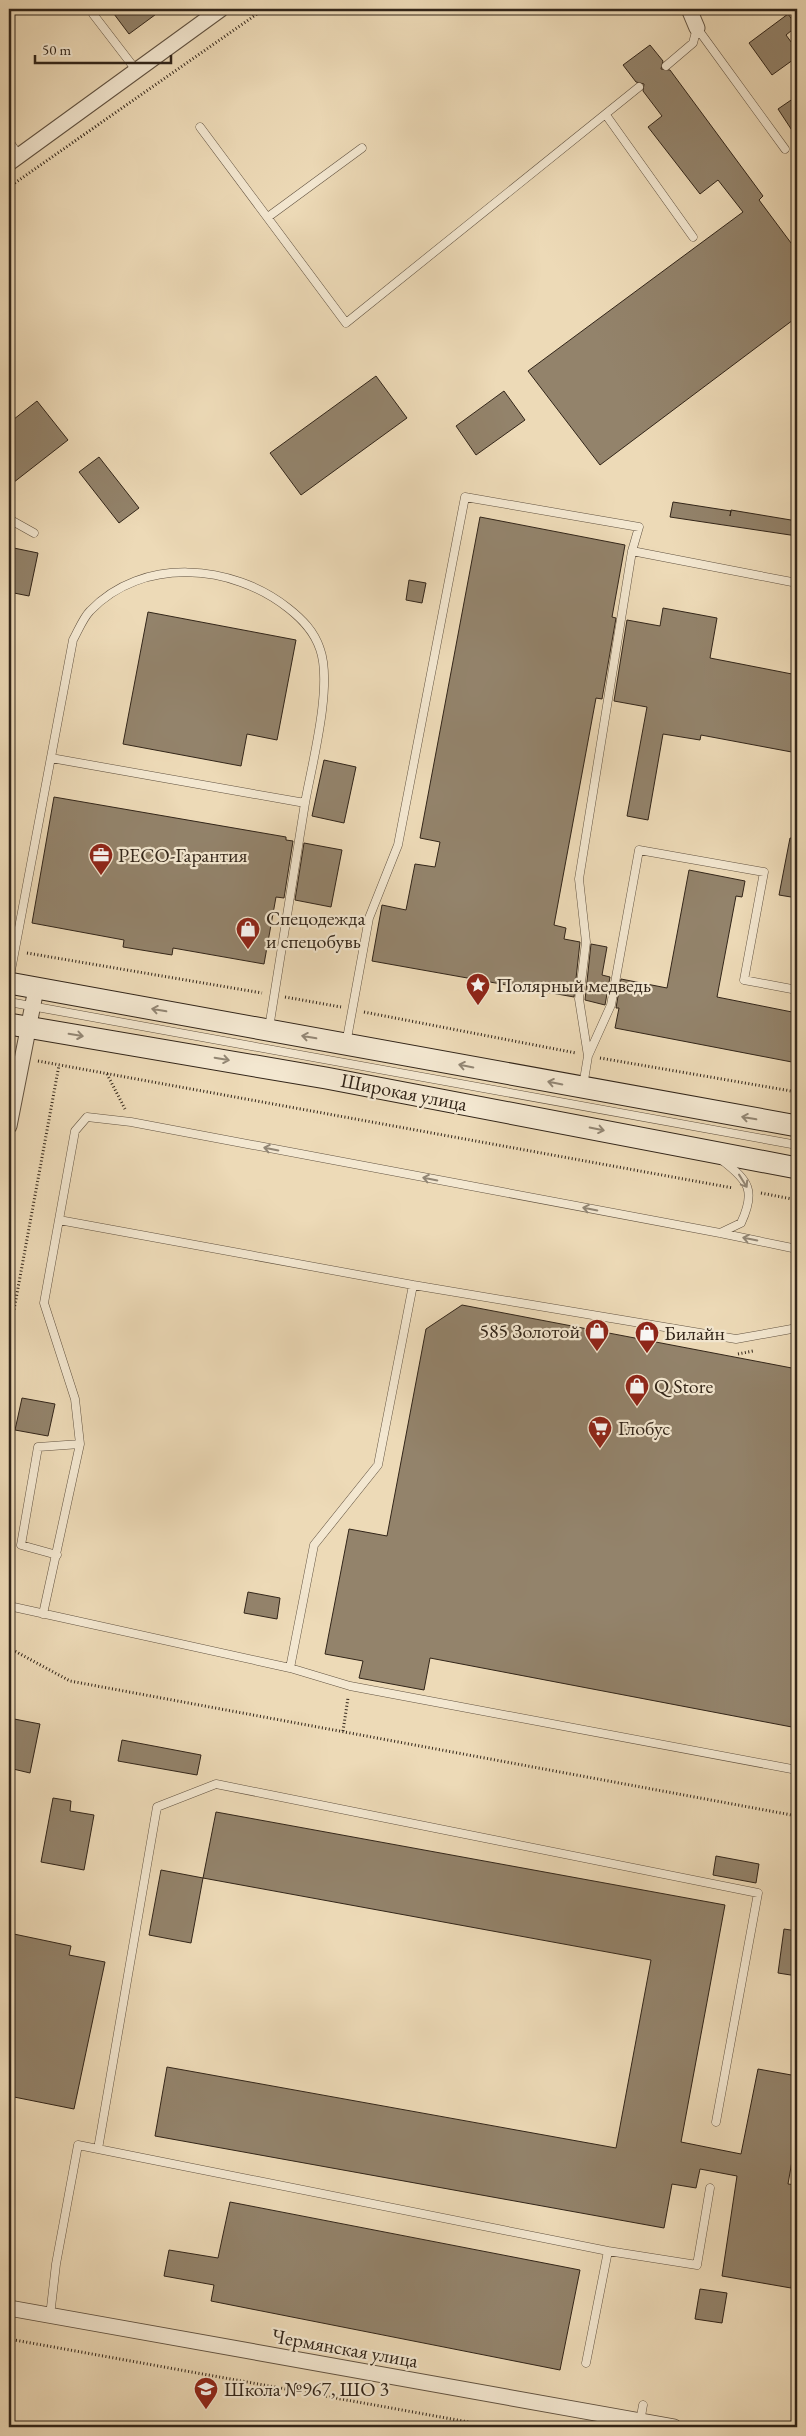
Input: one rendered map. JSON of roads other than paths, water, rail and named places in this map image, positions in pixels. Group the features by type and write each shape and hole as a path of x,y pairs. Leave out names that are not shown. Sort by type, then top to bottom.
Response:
{"main road":[{"name":"Широкая улица","path":"9,983 34,997 269,1030 797,1126"},
{"name":"Широкая улица","path":"18,1026 316,1076 797,1168"}],"street":[{"path":"14,159 220,9"},
{"path":"689,9 697,28"},
{"path":"9,1126 18,1026 34,997"},
{"name":"Чермянская улица","path":"9,2308 674,2427"}],"lane":[{"path":"93,14 136,70"},
{"path":"666,66 694,43 697,28"},
{"path":"697,28 785,149"},
{"path":"200,127 346,323 639,87"},
{"path":"606,115 693,237"},
{"path":"9,141 14,159"},
{"path":"268,218 362,148"},
{"path":"346,1044 371,910 398,845 465,497 639,527 632,551 579,879 586,942 579,999 588,1056"},
{"path":"9,519 34,533"},
{"path":"632,551 797,583"},
{"path":"9,983 73,640 89,612 110,594 156,575 190,571 218,575 244,582 275,597 305,621 320,649 324,681 269,1030"},
{"path":"51,758 305,803"},
{"path":"582,1088 588,1056 611,1005 639,850 764,872 744,980 797,990"},
{"name":"Широкая улица","path":"9,1002 34,997 797,1145"},
{"path":"44,1614 80,1444 75,1399 44,1303 75,1131 87,1117 133,1123 797,1249"},
{"path":"706,1150 741,1175 750,1191 748,1208 741,1223 720,1233"},
{"path":"59,1220 412,1285 736,1339 797,1328"},
{"path":"290,1668 314,1545 378,1464 412,1285"},
{"path":"57,1555 21,1546 38,1446 80,1444"},
{"path":"9,1606 290,1668 350,1686 797,1770"},
{"path":"98,2149 157,1807 216,1784 758,1893 716,2122"},
{"path":"50,2316 56,2264 78,2145 608,2251 697,2265 710,2188"},
{"path":"586,2363 608,2251"},
{"path":"640,2422 643,2405"}],"place":[{"name":"РЕСО-Гарантия","path":"101,876"},
{"name":"Спецодежда и спецобувь","path":"248,950"},
{"name":"Полярный медведь","path":"478,1006"},
{"name":"585 Золотой","path":"597,1352"},
{"name":"Билайн","path":"647,1354"},
{"name":"Q Store","path":"637,1407"},
{"name":"Глобус","path":"600,1449"},
{"name":"Школа №967, ШО 3","path":"206,2410"}]}
